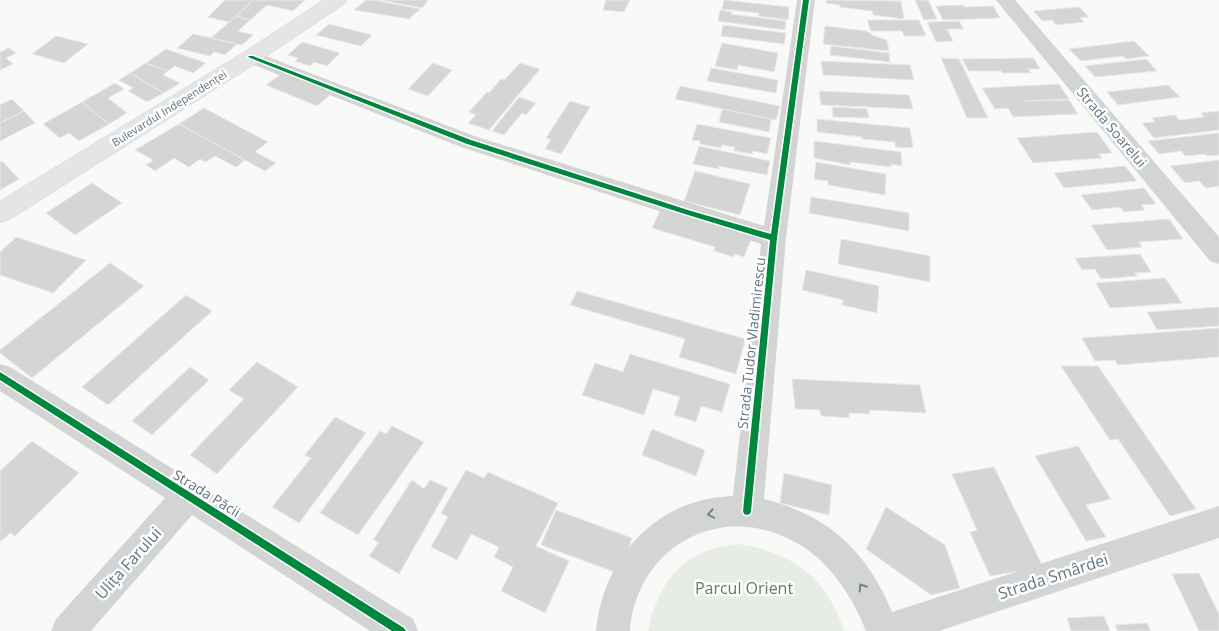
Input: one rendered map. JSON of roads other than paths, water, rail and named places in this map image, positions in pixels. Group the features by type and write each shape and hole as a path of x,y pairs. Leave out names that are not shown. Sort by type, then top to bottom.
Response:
{"street":[{"name":"Bulevardul Independenței","path":"0,212 251,57 336,0"},
{"name":"Strada Tudor Vladimirescu","path":"747,511 774,238 806,0"},
{"name":"Strada Soarelui","path":"1005,0 1219,254"},
{"path":"251,57 469,142 774,238"},
{"name":"Strada Păcii","path":"0,376 401,631"},
{"name":"Ulița Farului","path":"68,631 188,496"},
{"path":"613,631 619,600 626,581 649,547 662,535 685,521 705,514 729,511 762,513 785,520 806,531 827,546 846,564 864,588 885,631"},
{"name":"Strada Smârdei","path":"885,631 1219,522"}],"park label":[{"name":"Parcul Orient","path":"744,588"}]}
